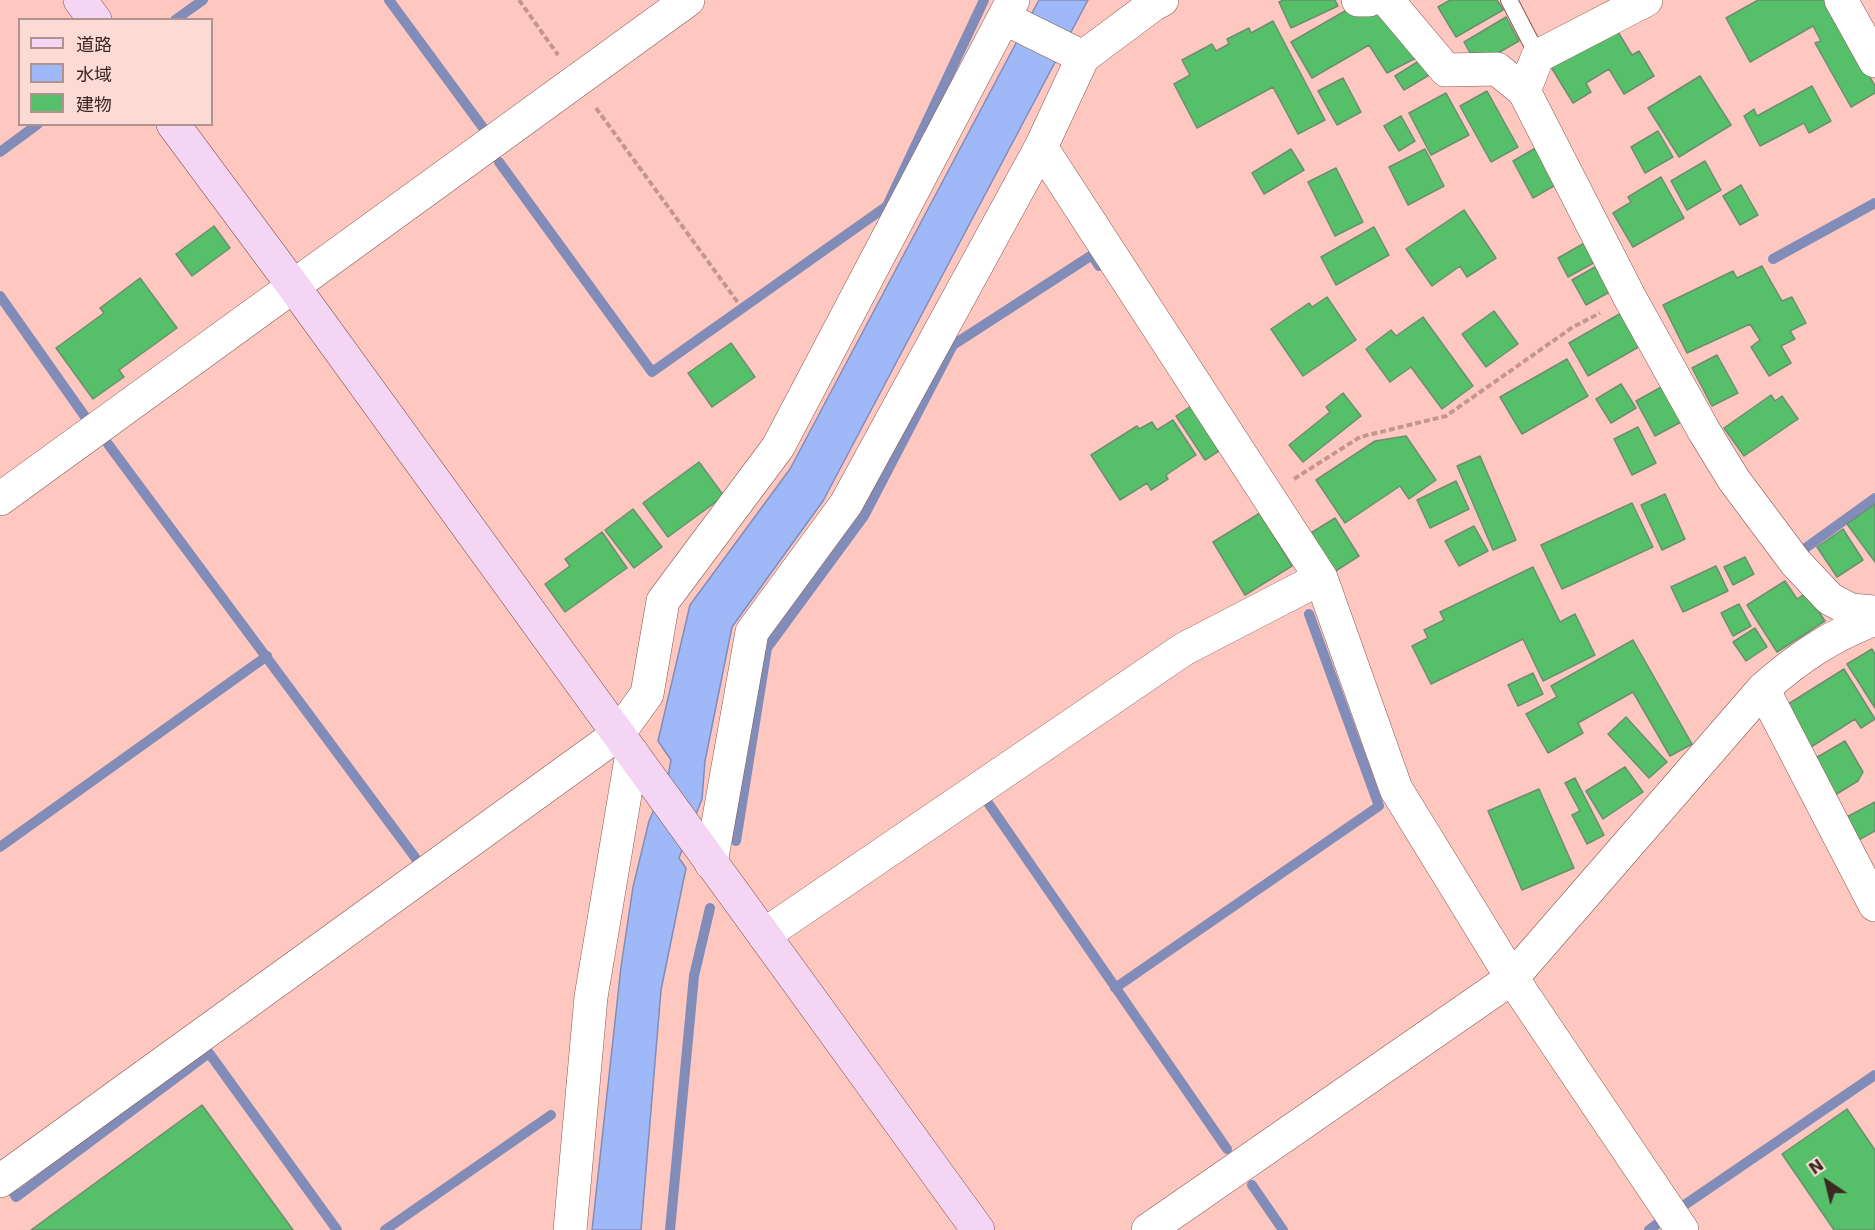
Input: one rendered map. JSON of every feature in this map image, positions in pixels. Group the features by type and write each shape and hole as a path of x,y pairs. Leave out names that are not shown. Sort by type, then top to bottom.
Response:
{"street":[{"path":"80,0 93,18"},
{"path":"0,499 688,0"},
{"path":"705,856 752,633 846,504 1041,147 1079,55 1162,0"},
{"path":"1358,0 1369,0"},
{"path":"1387,0 1446,70 1497,69 1524,91 1630,298 1734,480 1796,563 1830,599 1851,610 1875,612"},
{"path":"1524,91 1538,56 1647,0"},
{"path":"1841,0 1875,61"},
{"path":"570,1230 591,997 632,753 646,694 663,601 778,447 1010,14 1079,55"},
{"path":"174,126 294,287 978,1230"},
{"path":"1041,147 1321,578 1396,789 1512,978 1682,1230"},
{"path":"764,935 1184,649 1321,578"},
{"path":"1148,1230 1512,978 1763,688 1809,652 1843,631 1875,619"},
{"path":"1763,688 1875,905"},
{"path":"0,1181 632,753"}],"lane":[{"path":"1509,0 1538,56"}],"path":[{"path":"519,0 739,304"},
{"path":"1268,496 1360,437 1446,416 1574,327 1630,298"}],"water":[{"path":"1039,0 1088,0 823,501 732,627 705,761 702,799 679,858 686,868 661,990 641,1230 592,1230 621,967 633,887 649,821 668,777 671,760 658,741 690,605 790,469"}],"building":[{"path":"1283,0 1335,0 1338,6 1291,28 1279,2"},
{"path":"1450,0 1497,0 1503,10 1456,37 1438,7"},
{"path":"1758,0 1826,0 1875,86 1875,93 1851,107 1815,43 1821,41 1813,26 1750,62 1726,18"},
{"path":"1383,2 1416,58 1387,73 1369,45 1312,78 1291,42 1352,7 1357,17"},
{"path":"1506,17 1519,41 1477,65 1464,42"},
{"path":"1273,21 1325,120 1298,134 1273,87 1197,128 1174,84 1190,75 1182,60 1212,44 1216,51 1229,44 1227,39 1249,28 1251,33"},
{"path":"1612,22 1632,55 1639,51 1654,76 1624,94 1609,69 1586,83 1591,92 1573,103 1551,67"},
{"path":"1422,59 1431,74 1404,90 1395,76"},
{"path":"1700,76 1731,125 1679,157 1648,108"},
{"path":"1343,78 1361,112 1337,125 1318,91"},
{"path":"1812,86 1831,121 1809,133 1804,123 1760,146 1744,116 1754,109 1757,116"},
{"path":"1487,91 1518,147 1491,162 1460,106"},
{"path":"1446,93 1469,135 1431,155 1409,113"},
{"path":"1401,116 1415,141 1399,151 1384,126"},
{"path":"1658,131 1673,157 1645,173 1631,147"},
{"path":"1539,146 1559,183 1533,198 1513,161"},
{"path":"1291,149 1304,170 1264,194 1252,173"},
{"path":"1425,149 1444,186 1408,205 1389,167"},
{"path":"1705,161 1721,190 1687,210 1671,181"},
{"path":"1336,168 1363,222 1335,236 1308,182"},
{"path":"1661,177 1684,218 1633,247 1613,213 1631,202 1628,197"},
{"path":"1741,185 1758,215 1740,225 1723,196"},
{"path":"1464,210 1496,258 1467,277 1460,266 1432,286 1406,249"},
{"path":"214,226 230,248 192,276 176,254"},
{"path":"1374,227 1389,255 1336,285 1321,257"},
{"path":"1588,241 1599,260 1568,277 1558,258"},
{"path":"1602,263 1617,288 1586,305 1572,280"},
{"path":"1762,266 1782,301 1792,297 1806,323 1790,331 1795,339 1781,346 1791,363 1769,376 1751,347 1760,340 1750,324 1687,353 1663,305 1733,271 1737,278"},
{"path":"140,278 177,328 119,370 124,377 93,399 56,348 104,313 100,308"},
{"path":"1327,297 1356,340 1303,376 1271,329 1309,303 1312,307"},
{"path":"1494,311 1518,344 1486,367 1462,334"},
{"path":"1623,312 1642,345 1588,376 1569,343"},
{"path":"1423,317 1473,386 1442,409 1411,367 1390,382 1366,349 1391,330 1396,336"},
{"path":"731,343 755,377 712,407 688,373"},
{"path":"1717,355 1738,393 1712,406 1692,368"},
{"path":"1567,359 1588,396 1522,434 1500,397"},
{"path":"1621,384 1636,408 1611,423 1596,399"},
{"path":"1663,386 1683,421 1655,436 1636,401"},
{"path":"1343,393 1361,416 1303,462 1289,445 1330,412 1326,407"},
{"path":"1771,395 1775,401 1782,396 1798,419 1744,456 1724,428"},
{"path":"1194,404 1222,449 1205,460 1176,416"},
{"path":"1173,420 1196,455 1166,475 1168,479 1151,490 1147,483 1120,500 1091,455 1137,426 1139,429 1152,422 1157,430"},
{"path":"1638,427 1656,463 1632,475 1614,439"},
{"path":"1406,436 1436,480 1409,499 1400,486 1345,523 1316,480 1375,441"},
{"path":"1480,456 1516,540 1493,550 1457,466"},
{"path":"699,462 724,496 668,537 643,503"},
{"path":"1456,481 1469,509 1430,528 1417,500"},
{"path":"1665,494 1685,539 1662,550 1641,505"},
{"path":"1632,503 1653,547 1562,589 1541,545"},
{"path":"1875,504 1875,562 1847,524"},
{"path":"633,509 662,547 634,568 605,530"},
{"path":"1260,513 1292,566 1245,595 1213,542"},
{"path":"1335,518 1359,556 1331,574 1306,536"},
{"path":"1474,526 1488,551 1459,566 1445,541"},
{"path":"1843,529 1863,560 1837,577 1817,547"},
{"path":"602,532 627,568 565,612 545,584 570,566 565,559"},
{"path":"1745,557 1754,574 1733,585 1724,567"},
{"path":"1716,566 1728,591 1683,612 1671,587"},
{"path":"1533,567 1560,622 1575,614 1595,655 1543,681 1523,639 1431,684 1412,646 1428,638 1424,630 1444,620 1440,612"},
{"path":"1785,581 1797,599 1806,593 1825,621 1777,652 1747,605"},
{"path":"1739,604 1751,626 1733,636 1721,613"},
{"path":"1755,628 1767,647 1746,661 1733,642"},
{"path":"1633,640 1692,744 1670,756 1633,692 1578,723 1583,733 1548,753 1526,714 1557,697 1551,686"},
{"path":"1872,649 1875,654 1875,708 1847,664"},
{"path":"1844,669 1875,719 1861,728 1855,719 1811,747 1785,706"},
{"path":"1533,673 1543,694 1518,706 1508,685"},
{"path":"1626,717 1667,762 1649,778 1608,734"},
{"path":"1845,741 1863,772 1858,781 1835,795 1814,759"},
{"path":"1625,767 1643,792 1603,819 1586,791"},
{"path":"1575,778 1604,835 1587,844 1572,815 1580,811 1565,783"},
{"path":"1539,789 1574,868 1522,890 1488,811"},
{"path":"1875,802 1875,831 1855,842 1843,819"},
{"path":"202,1105 293,1230 31,1230"},
{"path":"1847,1109 1875,1150 1875,1230 1834,1230 1782,1154"}],"waterway":[{"path":"178,18 203,0"},
{"path":"389,0 484,129"},
{"path":"499,162 652,372 887,206 984,0"},
{"path":"0,152 35,126"},
{"path":"1773,259 1875,203"},
{"path":"736,841 767,648 864,516 953,345 1092,255 1099,266"},
{"path":"0,296 86,418"},
{"path":"108,444 417,860"},
{"path":"1800,552 1875,498"},
{"path":"1115,988 1379,806 1309,614"},
{"path":"0,847 267,656"},
{"path":"984,797 1227,1149"},
{"path":"670,1230 694,976 710,908"},
{"path":"12,1190 16,1197 209,1053 337,1230"},
{"path":"1683,1206 1875,1075"},
{"path":"385,1230 551,1115"},
{"path":"1252,1185 1283,1230"},
{"path":"1649,1230 1657,1224"}]}
